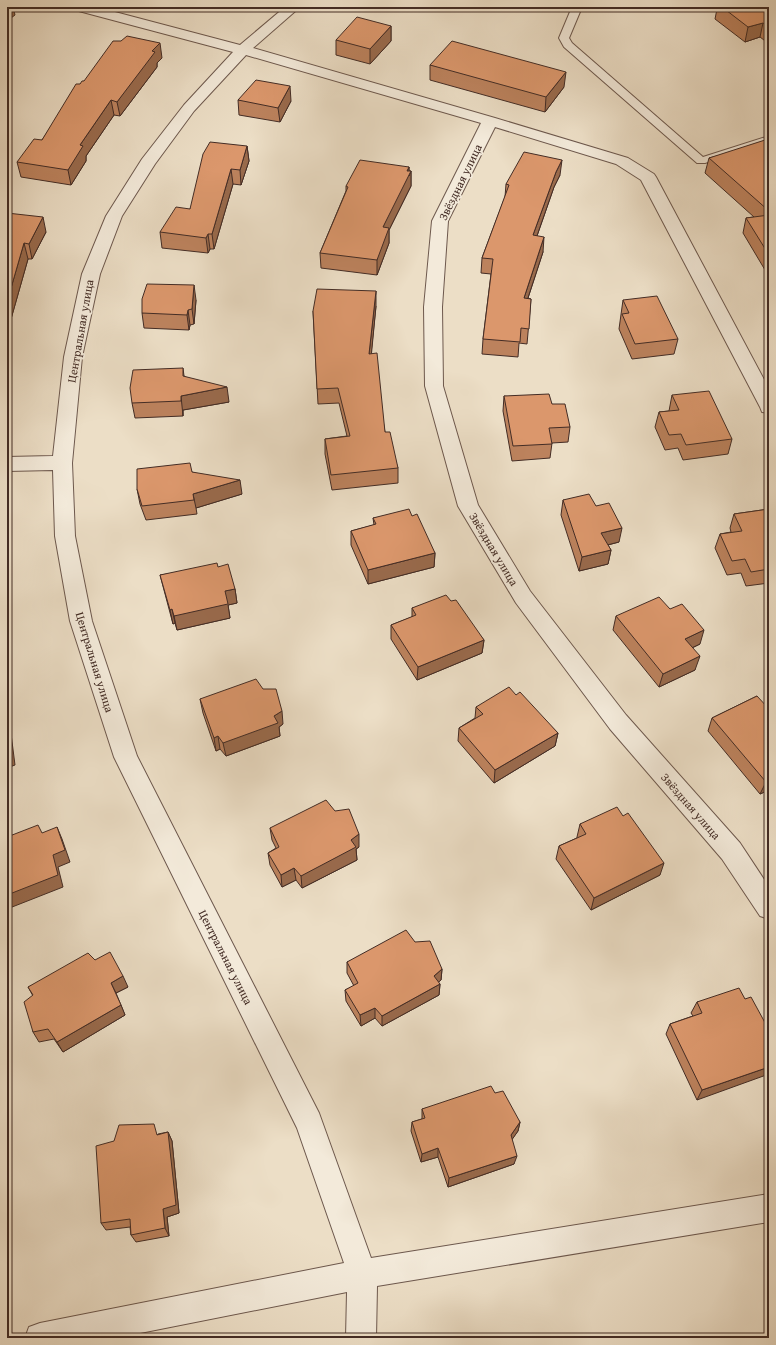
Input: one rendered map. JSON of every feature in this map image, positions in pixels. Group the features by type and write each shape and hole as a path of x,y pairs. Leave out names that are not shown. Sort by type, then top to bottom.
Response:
{"street":[{"path":"80,7 243,50 490,121 622,161 648,178 769,407"},
{"name":"Центральная улица","path":"293,7 243,50 189,108 148,162 114,216 91,274 73,357 62,463 65,536 81,621 126,757 309,1123 362,1274 362,1338"},
{"name":"Звёздная улица","path":"490,121 440,221 433,307 434,386 468,506 523,597 618,722 731,851 769,908"},
{"path":"7,464 62,463"},
{"path":"40,1338 362,1274 769,1208"}],"lane":[{"path":"578,7 564,38 568,45 701,162 769,139"}],"building":[{"path":"722,7 769,7 769,27 763,23 748,27"},
{"path":"357,17 391,26 370,49 336,40"},
{"path":"127,36 160,43 152,51 155,52 117,102 111,100 80,145 83,146 68,170 17,162 34,139 42,140 76,84 80,84 84,81 113,41 121,41"},
{"path":"452,41 566,72 546,97 430,65"},
{"path":"256,80 290,86 278,108 238,100"},
{"path":"765,140 769,143 769,165 765,167 769,172 769,211 709,158"},
{"path":"210,142 247,146 240,170 231,169 212,234 208,234 206,238 160,232 176,207 190,209 203,154"},
{"path":"524,152 562,160 556,172 533,235 544,237 524,298 531,299 529,329 521,328 520,342 483,339 493,259 482,258 509,185 506,184"},
{"path":"360,160 409,167 407,171 411,171 383,227 389,228 377,260 320,253 348,187 346,186"},
{"path":"7,213 43,217 29,244 24,243 7,302"},
{"path":"769,215 769,255 746,218"},
{"path":"147,284 194,285 192,309 188,310 187,315 142,313 142,299"},
{"path":"317,289 376,291 369,354 377,353 385,432 390,432 398,468 331,475 325,439 350,436 338,388 317,389 313,311"},
{"path":"657,296 678,339 635,344 622,314 629,313 623,300"},
{"path":"183,368 183,376 227,387 181,396 181,401 132,403 130,388 133,370"},
{"path":"709,391 732,439 686,445 681,434 669,435 659,412 679,410 672,395"},
{"path":"549,394 552,404 565,404 570,427 549,428 552,444 513,446 504,396"},
{"path":"190,463 192,472 240,480 193,494 194,500 142,506 137,489 137,469"},
{"path":"589,494 596,506 609,503 622,528 601,533 611,550 582,557 563,500"},
{"path":"409,509 412,516 417,514 435,553 368,570 351,531 376,524 373,518"},
{"path":"769,509 769,569 751,572 745,559 732,561 720,534 742,531 734,514"},
{"path":"217,563 218,567 228,564 235,589 225,591 228,604 174,616 172,609 170,610 160,575"},
{"path":"446,595 451,601 456,600 484,640 418,667 391,625 416,615 412,608"},
{"path":"659,597 670,609 682,604 704,630 685,639 700,656 663,674 616,616"},
{"path":"256,679 263,689 276,689 282,711 274,716 278,723 223,743 218,736 214,738 200,699"},
{"path":"509,687 516,695 520,692 558,733 495,770 459,728 483,714 476,707"},
{"path":"757,696 769,709 769,780 766,782 712,718"},
{"path":"7,733 10,752 7,753"},
{"path":"326,800 335,811 349,809 359,834 351,840 356,847 301,876 294,868 281,875 268,853 279,847 270,828"},
{"path":"617,807 623,816 628,813 664,863 594,898 559,846 586,834 580,824"},
{"path":"38,825 42,833 57,827 65,850 53,855 58,875 7,895 7,837"},
{"path":"406,930 415,942 430,941 442,969 434,976 440,984 382,1016 375,1008 360,1015 345,990 358,983 347,962"},
{"path":"110,952 123,976 111,983 121,1005 57,1042 48,1029 33,1032 24,1002 33,995 28,987 88,953 95,960"},
{"path":"739,988 745,999 751,997 769,1030 769,1067 702,1090 670,1024 702,1013 697,1002"},
{"path":"491,1086 495,1093 503,1091 520,1122 511,1135 517,1156 449,1178 438,1148 422,1154 412,1122 425,1118 422,1109"},
{"path":"154,1124 157,1135 168,1132 176,1205 163,1209 165,1228 131,1235 130,1219 101,1223 96,1146 114,1141 119,1125"}]}
